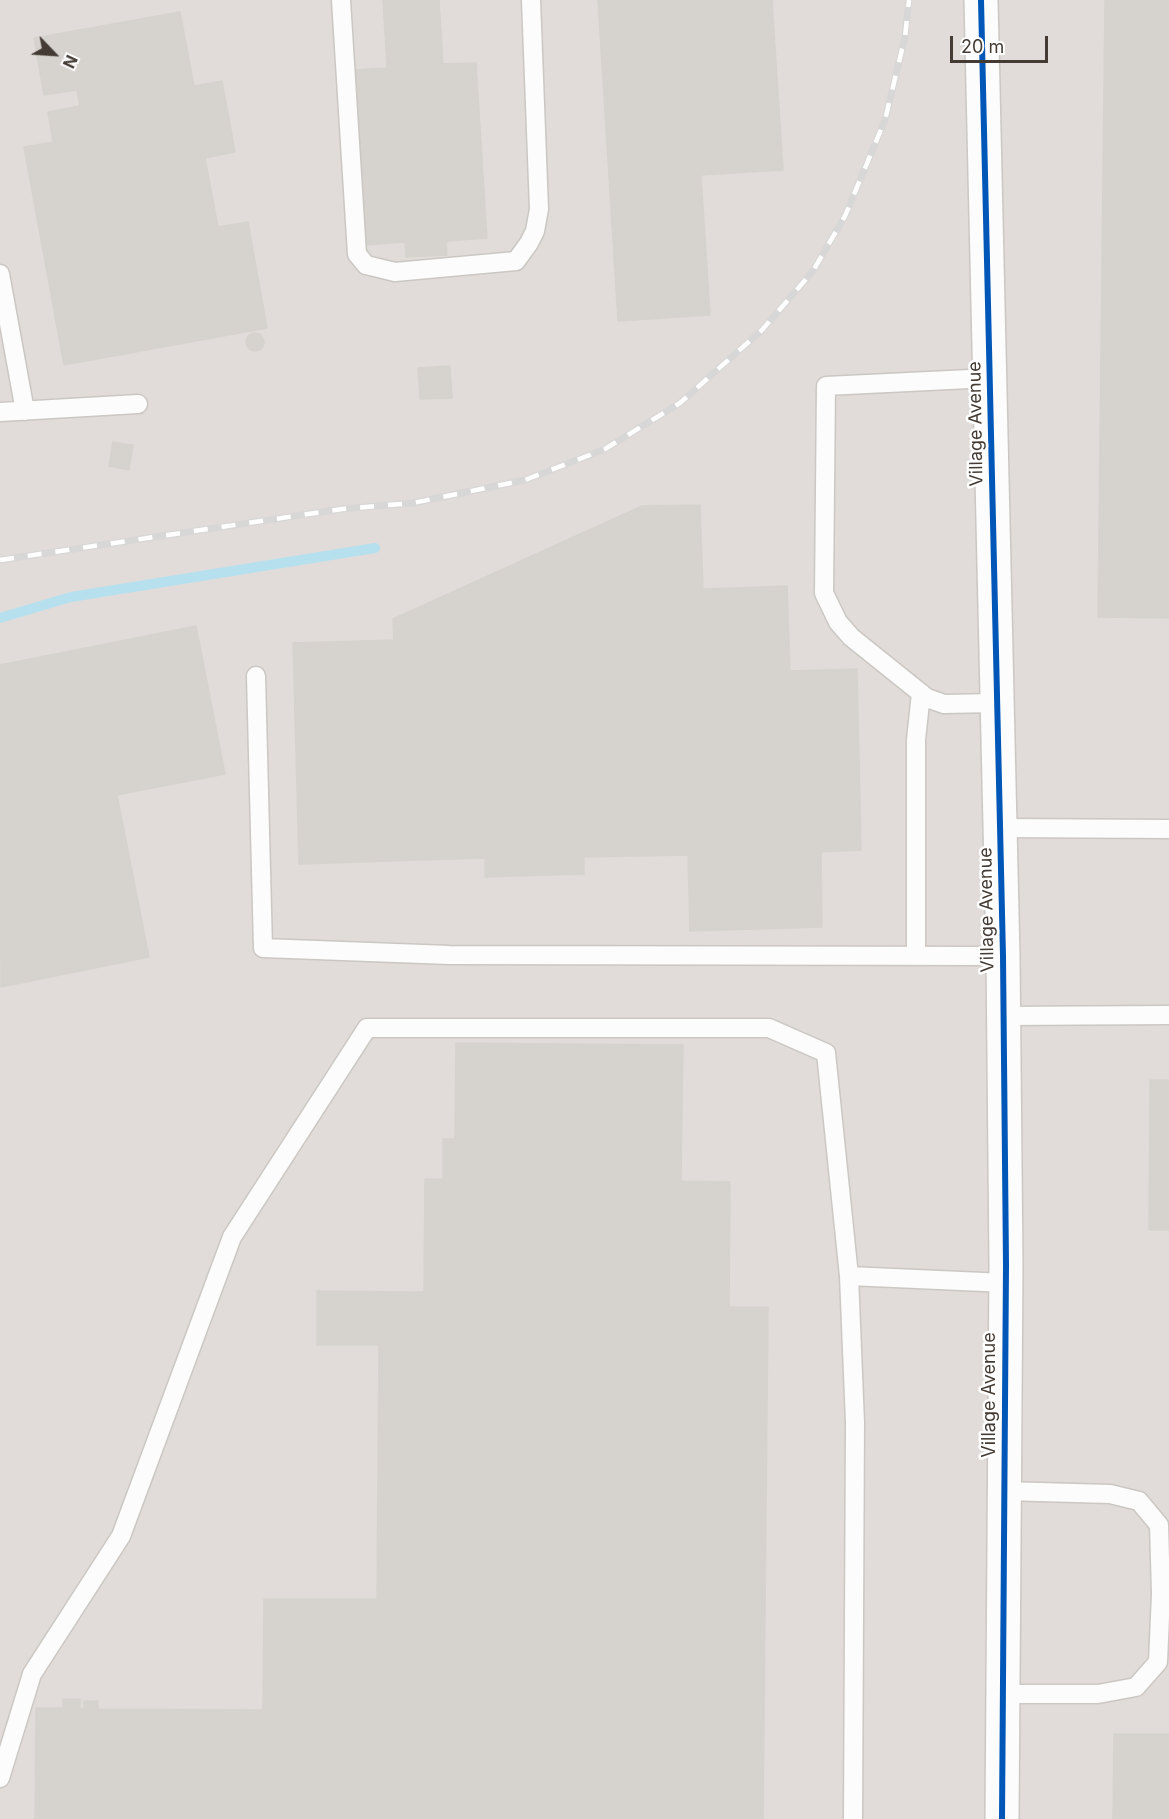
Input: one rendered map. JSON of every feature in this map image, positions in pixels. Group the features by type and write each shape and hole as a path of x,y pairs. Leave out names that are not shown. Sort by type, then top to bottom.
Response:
{"street":[{"name":"Village Avenue","path":"981,0 1003,956 1006,1283 1002,1819"}],"lane":[{"path":"341,0 357,254 366,265 395,272 516,261 535,231 539,209 531,0"},
{"path":"0,274 25,411"},
{"path":"990,378 826,386 824,593 838,622 851,637 927,698 944,704 997,703"},
{"path":"0,412 138,404"},
{"path":"256,676 263,948 449,955 1003,956"},
{"path":"916,956 916,740 921,693"},
{"path":"1000,828 1169,829"},
{"path":"1003,1016 1169,1016"},
{"path":"0,1778 32,1674 121,1536 232,1238 367,1028 769,1028 826,1053 849,1276 855,1423 853,1819"},
{"path":"849,1276 1006,1283"},
{"path":"1003,1694 1098,1694 1136,1687 1158,1662 1161,1593 1159,1525 1139,1501 1110,1494 1004,1491"}],"shaded area":[{"path":"0,0 1169,0 1169,1819 0,1819"}],"building":[{"path":"383,0 439,0 443,64 476,63 487,238 446,241 447,255 406,257 405,242 365,245 353,70 387,68"},
{"path":"598,0 772,0 783,170 701,175 710,315 618,321"},
{"path":"1105,0 1169,0 1169,618 1098,617"},
{"path":"180,12 194,86 222,81 235,152 205,158 218,227 248,222 267,328 64,365 24,147 53,142 48,112 80,106 77,90 44,95 34,38"},
{"path":"255,333 261,336 264,342 261,348 255,351 249,348 246,342 249,336"},
{"path":"450,366 452,398 420,399 418,368"},
{"path":"113,442 133,445 129,470 109,466"},
{"path":"700,505 703,589 787,586 790,671 857,669 861,850 821,852 822,927 690,931 688,855 584,857 584,874 485,877 485,858 299,864 293,643 394,640 393,619 642,506"},
{"path":"196,626 225,774 117,795 149,957 1,987 0,665"},
{"path":"456,1043 683,1045 681,1181 730,1182 729,1307 768,1307 763,1819 35,1819 36,1708 63,1708 63,1699 80,1699 80,1709 84,1709 84,1701 98,1701 98,1709 263,1710 264,1599 377,1599 379,1345 317,1345 317,1291 424,1292 425,1179 443,1179 443,1139 455,1139"},
{"path":"1150,1080 1169,1080 1169,1230 1149,1230"},
{"path":"1114,1734 1169,1734 1169,1819 1113,1819"}],"waterway":[{"path":"0,618 71,597 375,548"}],"railway":[{"path":"0,560 342,509 413,503 525,480 605,449 680,403 762,330 813,271 845,216 885,120 905,37 909,0"}],"cycle path":[{"path":"981,0 1003,956 1006,1265 1002,1819"}]}
